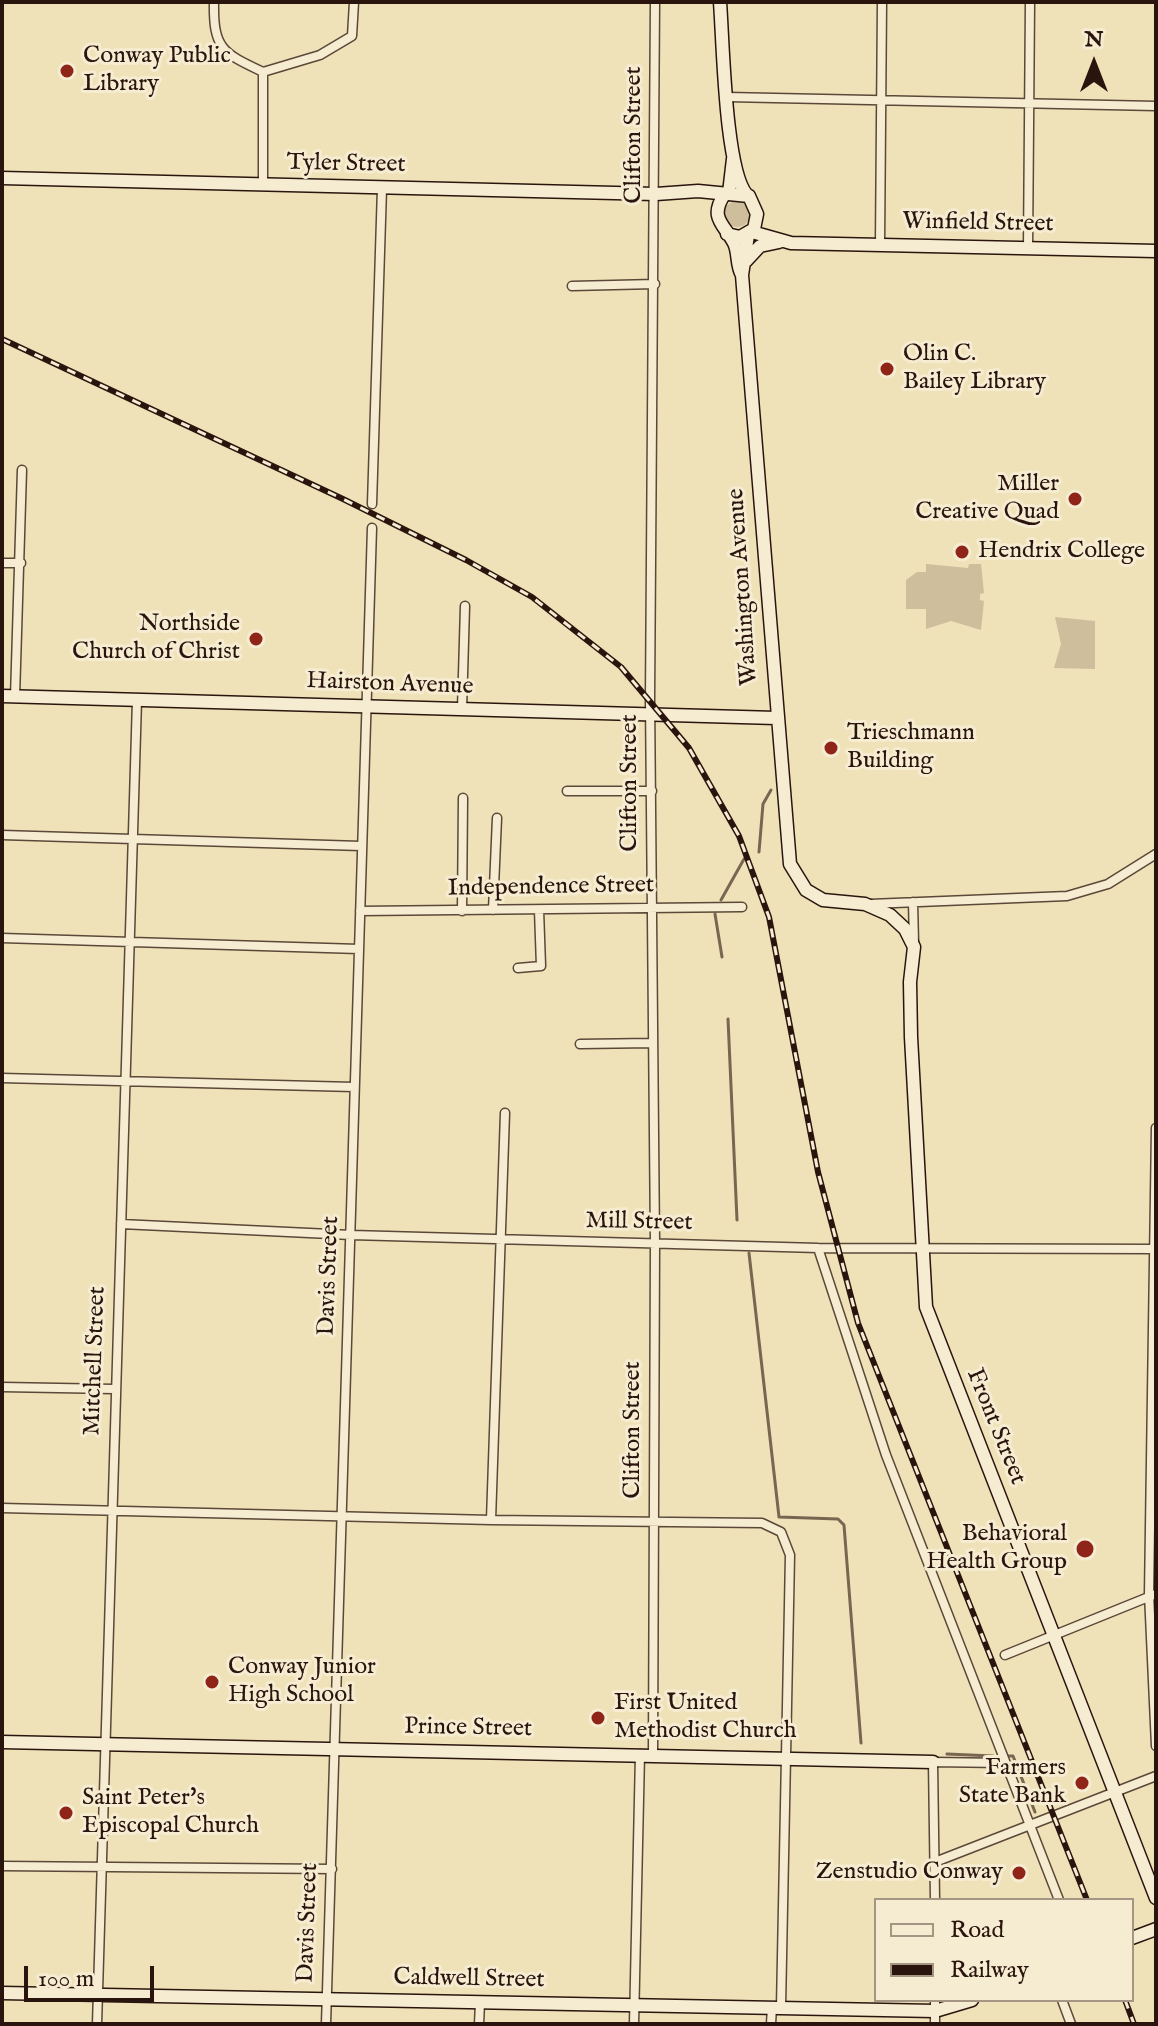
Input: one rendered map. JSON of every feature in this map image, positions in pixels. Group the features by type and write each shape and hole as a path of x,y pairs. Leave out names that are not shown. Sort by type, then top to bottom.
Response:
{"street":[{"path":"214,2 213,30 224,53 263,72 320,55 352,36 354,2"},
{"name":"Clifton Street","path":"634,2024 653,1522 655,1243 651,715 655,2"},
{"path":"688,193 707,201 727,234 740,237 750,234 757,214 740,185 733,159 720,2"},
{"path":"880,244 882,2"},
{"path":"1028,248 1030,2"},
{"path":"263,72 263,185"},
{"path":"727,97 1156,106"},
{"path":"717,216 726,194 733,159"},
{"path":"706,191 717,188 730,176"},
{"name":"Tyler Street","path":"2,178 656,194 706,191 726,194"},
{"path":"372,504 382,188"},
{"path":"726,194 749,196"},
{"name":"Winfield Street","path":"757,214 771,229 801,240"},
{"name":"Washington Avenue","path":"727,234 734,243 742,275 790,864 806,890 841,904 865,904"},
{"name":"Winfield Street","path":"750,234 779,242 801,240 1156,251"},
{"name":"Washington Avenue","path":"742,275 746,261 744,247 750,234"},
{"path":"746,261 760,246 779,242"},
{"path":"572,286 655,284"},
{"path":"8,696 21,563 22,470"},
{"name":"Davis Street","path":"326,2024 372,528"},
{"path":"2,563 21,563"},
{"path":"462,709 465,606"},
{"name":"Hairston Avenue","path":"8,696 776,718"},
{"name":"Mitchell Street","path":"97,2024 137,700"},
{"path":"567,791 652,791"},
{"path":"462,911 463,798"},
{"path":"493,910 497,818"},
{"path":"2,835 361,846"},
{"path":"865,904 1067,896 1091,892 1156,854"},
{"name":"Front Street","path":"913,902 914,947 910,995 926,1307 1117,1791 1156,1898"},
{"path":"865,904 899,922 914,947"},
{"name":"Independence Street","path":"360,911 742,907"},
{"path":"518,968 541,966 539,910"},
{"path":"2,938 359,949"},
{"path":"580,1044 652,1043"},
{"path":"2,1078 354,1087"},
{"path":"491,1520 505,1113"},
{"path":"1156,1128 1152,1594 1156,1746"},
{"name":"Mill Street","path":"121,1224 351,1235 818,1248 1154,1249"},
{"path":"818,1248 884,1452 1058,1898"},
{"path":"2,1387 114,1389"},
{"path":"2,1508 762,1523 781,1532 790,1555 786,1758 777,2007 771,2024"},
{"path":"1005,1655 1152,1594"},
{"name":"Prince Street","path":"2,1742 933,1762"},
{"path":"935,1898 933,1762 1003,1763"},
{"path":"935,1862 1156,1776"},
{"path":"2,1866 332,1869"},
{"path":"1134,1937 1156,1929"},
{"name":"Caldwell Street","path":"2,1993 935,2012 966,2002"},
{"path":"1063,2002 1071,2024"},
{"path":"479,2024 480,2003"}],"shaded area":[{"path":"737,201 746,205 750,214 746,223 737,227 728,223 724,214 728,205"},
{"path":"926,564 968,568 969,564 981,564 984,593 980,594 980,600 984,601 981,630 951,621 926,629 926,609 906,609 906,580 917,572 926,572"},
{"path":"1055,617 1095,621 1095,669 1054,668 1061,644"}],"waterway":[{"path":"759,852 763,804 771,790"},
{"path":"721,900 744,859"},
{"path":"715,914 722,957"},
{"path":"728,1019 737,1220"},
{"path":"749,1253 779,1517 838,1519 844,1525 861,1743"},
{"path":"947,1754 993,1756"},
{"path":"1008,1756 1013,1756 1035,1812"}],"railway":[{"path":"2,339 343,499 466,560 532,597 621,667 689,748 739,836 769,917 818,1172 858,1323 1086,1898"},
{"path":"1126,2002 1134,2024"}],"place":[{"name":"Conway Public Library","path":"67,71"},
{"name":"Olin C. Bailey Library","path":"887,369"},
{"name":"Miller Creative Quad","path":"1075,499"},
{"name":"Hendrix College","path":"962,552"},
{"name":"Northside Church of Christ","path":"256,639"},
{"name":"Trieschmann Building","path":"831,748"},
{"name":"Behavioral Health Group","path":"1085,1549"},
{"name":"Conway Junior High School","path":"212,1682"},
{"name":"First United Methodist Church","path":"598,1718"},
{"name":"Farmers State Bank","path":"1082,1783"},
{"name":"Saint Peter's Episcopal Church","path":"66,1813"},
{"name":"Zenstudio Conway","path":"1019,1873"}]}
